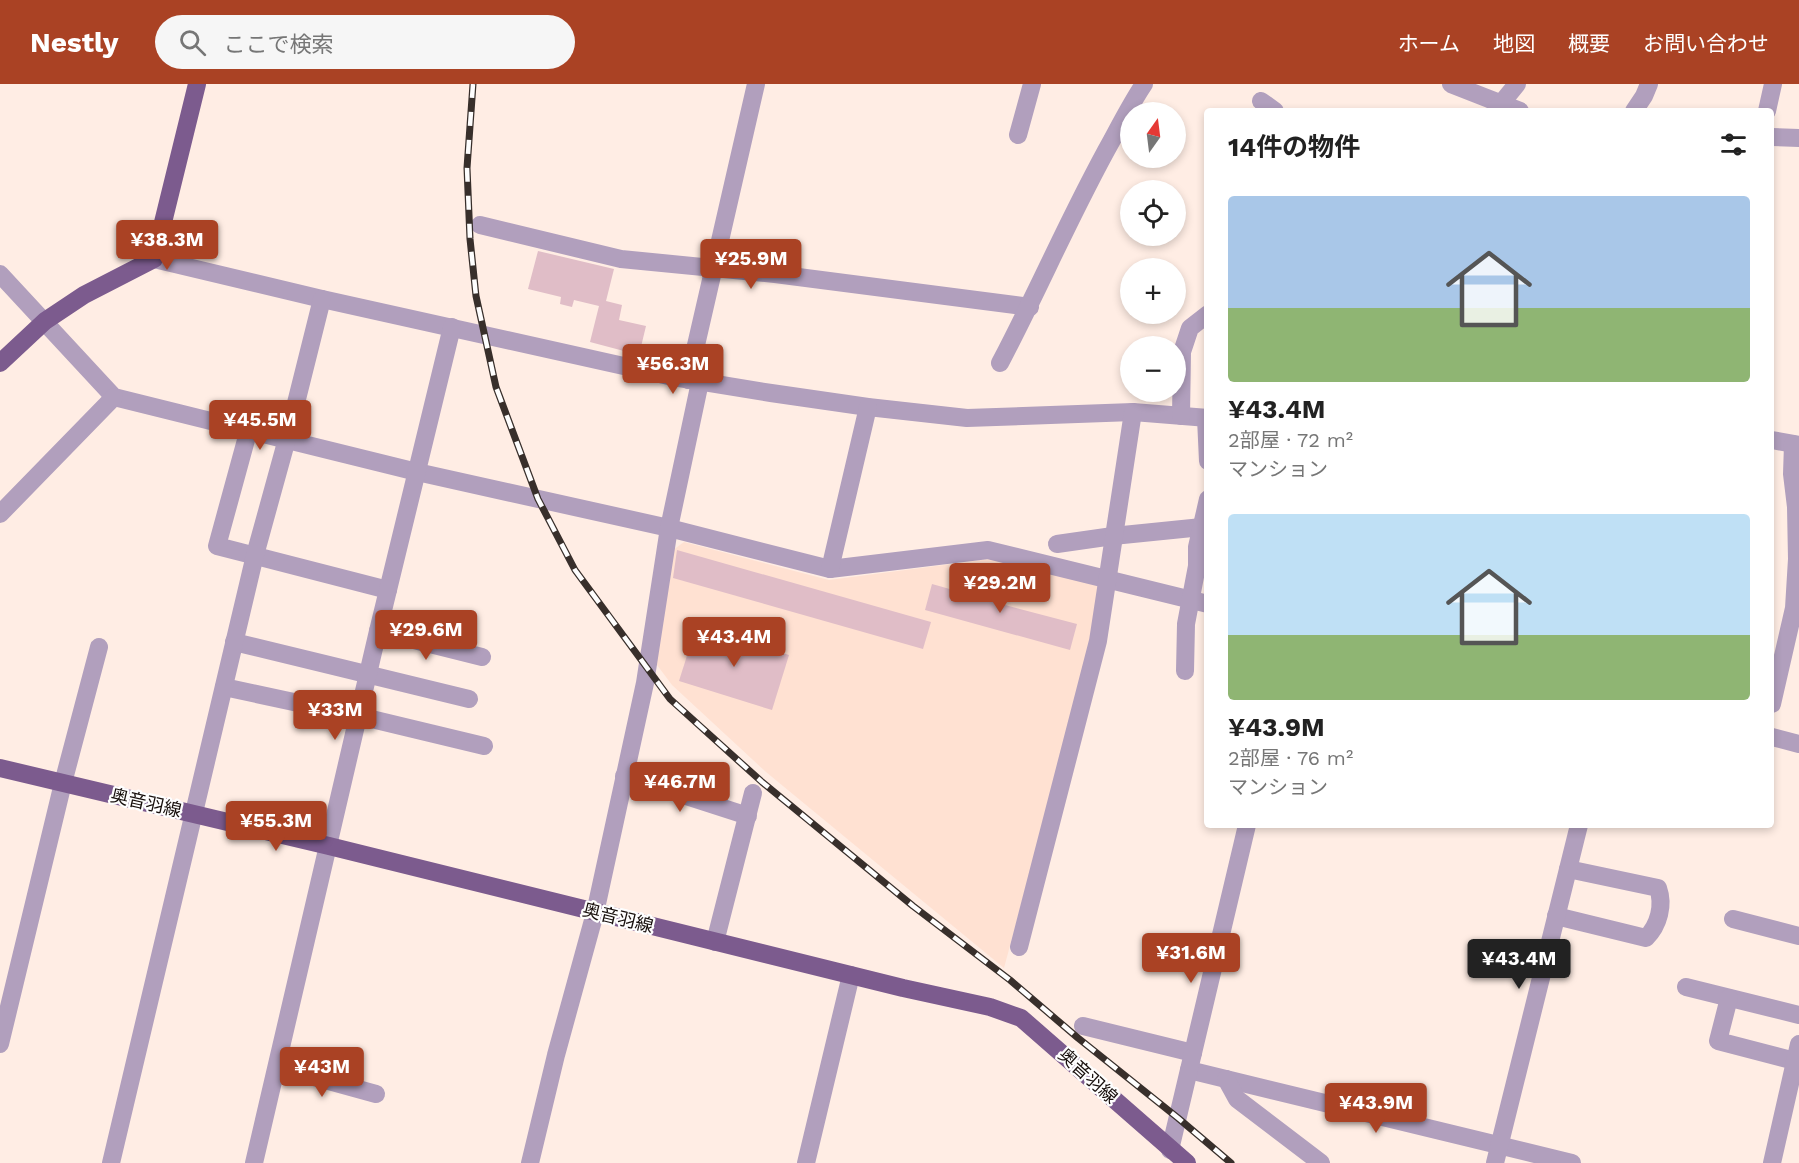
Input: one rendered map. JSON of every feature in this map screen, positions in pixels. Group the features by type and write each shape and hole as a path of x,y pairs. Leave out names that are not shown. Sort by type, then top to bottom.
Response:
{"main road":[{"path":"0,363 45,321 84,295 153,260 197,84"},
{"name":"奥音羽線","path":"0,768 990,1007 1020,1018 1169,1156 1187,1163"}],"street":[{"path":"530,1163 556,1055 595,913 645,683 712,269 756,84"},
{"path":"1018,135 1032,84"},
{"path":"1000,363 1030,307 1103,156 1144,84"},
{"path":"1451,84 1498,108 1517,84"},
{"path":"1636,108 1649,84"},
{"path":"1768,108 1773,84"},
{"path":"1774,137 1799,138"},
{"path":"480,225 621,259 776,274 1030,307"},
{"path":"153,260 694,381 868,407 967,418 1133,412 1204,418"},
{"path":"0,274 114,397 417,472 669,528 830,569 988,550 1200,602"},
{"path":"111,1163 255,555 287,439 321,299"},
{"path":"1181,416 1182,352 1190,328 1204,317"},
{"path":"255,1163 378,631 453,327"},
{"path":"0,513 114,397"},
{"path":"830,569 868,407"},
{"path":"1019,947 1098,641 1133,412"},
{"path":"249,429 217,546 388,590"},
{"path":"1774,440 1796,445 1792,474 1796,507 1797,559 1794,629 1774,697"},
{"path":"1185,671 1186,624 1200,602 1197,547 1204,518"},
{"path":"1057,544 1202,527"},
{"path":"378,631 482,657"},
{"path":"234,642 469,699"},
{"path":"0,1044 63,783 99,647"},
{"path":"224,687 484,746"},
{"path":"1774,738 1799,744"},
{"path":"624,776 748,816"},
{"path":"715,942 753,794"},
{"path":"1169,1156 1246,828"},
{"path":"1495,1163 1577,828"},
{"path":"1556,916 1646,938 1654,930 1662,900 1658,888 1568,869"},
{"path":"1734,920 1799,936"},
{"path":"806,1163 851,975"},
{"path":"1686,987 1799,1015"},
{"path":"1729,998 1718,1041 1797,1053 1772,1163"},
{"path":"1083,1026 1191,1062 1226,1079 1572,1163"},
{"path":"278,1067 376,1094"},
{"path":"1226,1079 1237,1099 1321,1163"}],"shaded area":[{"path":"684,542 829,580 997,558 1102,585 1089,651 1004,968 766,772 672,685 651,657 673,550"}],"building":[{"path":"538,251 614,269 606,301 622,305 619,320 646,326 639,355 590,342 599,306 574,300 572,307 560,304 561,297 528,289"},
{"path":"677,550 931,622 923,649 673,578"},
{"path":"983,580 1010,587 1005,605 1077,624 1070,650 925,610 932,584 978,597"},
{"path":"696,627 789,655 772,710 679,681"}],"railway":[{"path":"473,84 467,168 470,239 476,296 496,387 538,499 575,570 670,699 762,782 913,906 1010,980 1231,1163"}]}
